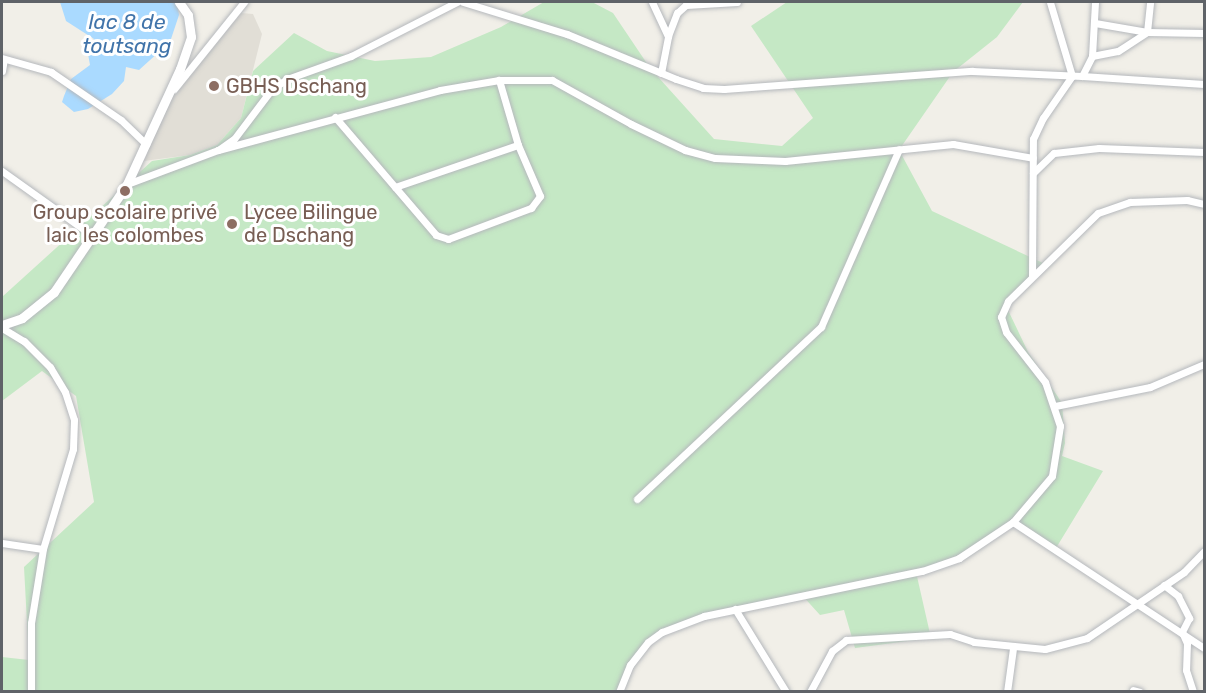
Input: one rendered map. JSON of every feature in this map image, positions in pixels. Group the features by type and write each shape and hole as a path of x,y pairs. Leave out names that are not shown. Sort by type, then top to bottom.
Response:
{"street":[{"path":"31,692 31,623 43,549 73,449 74,420 65,392 50,367 24,340 2,326 40,306 93,236 127,184 191,37 188,15 179,2"},
{"path":"163,102 244,2"},
{"path":"218,150 234,139 256,106 279,84 351,56 457,2"},
{"path":"463,2 567,34 703,88 724,89 972,71 1204,84"},
{"path":"652,2 668,36"},
{"path":"661,73 668,36 677,13 686,5 737,2"},
{"path":"1050,2 1072,76"},
{"path":"1082,76 1092,56 1095,2"},
{"path":"1147,32 1150,2"},
{"path":"1095,23 1147,32 1204,33"},
{"path":"1092,56 1118,51 1147,32"},
{"path":"2,71 3,58 51,72 121,120 146,144"},
{"path":"1032,276 1033,139 1043,117 1072,76"},
{"path":"335,117 436,235 448,239 536,204 540,196 518,145 499,80"},
{"path":"127,184 218,150 335,117 499,80 552,80 631,124 685,150 715,158 785,161 953,144 1033,158"},
{"path":"395,187 518,145"},
{"path":"1033,173 1054,153 1099,148 1204,152"},
{"path":"637,499 821,327 899,149"},
{"path":"2,171 93,236"},
{"path":"619,692 630,665 648,642 662,632 704,616 922,571 959,558 1013,522 1052,476 1060,426 1045,382 1006,332 1001,317 1008,301 1098,213 1130,202 1187,200 1204,204"},
{"path":"1055,406 1150,387 1204,364"},
{"path":"1013,522 1138,601 1185,638 1204,648"},
{"path":"2,543 43,549"},
{"path":"810,692 832,651 846,640 951,634 1013,648 1045,649 1087,638 1164,585 1204,551"},
{"path":"1164,585 1178,596 1189,618 1182,633 1185,638 1186,670 1193,692"},
{"path":"735,609 786,692"},
{"path":"1007,692 1013,648"}],"shaded area":[{"name":"GBHS Dschang","path":"241,13 253,14 262,34 241,118 217,145 190,155 144,161 166,102"}],"green space":[{"path":"544,2 592,2 613,13 650,68 714,139 782,146 813,118 751,26 787,2 1023,2 997,37 953,72 899,150 932,211 1045,264 1007,308 1028,352 1062,403 1065,443 1062,456 1103,471 1053,553 1016,522 981,546 916,572 931,638 855,648 844,610 820,615 800,593 691,622 660,635 632,662 621,691 2,691 2,657 29,660 24,567 94,502 76,396 42,371 2,401 2,297 152,161 190,155 217,145 241,118 253,71 294,33 327,51 375,61 431,57 501,27"}],"water":[{"name":"lac 8 de toutsang","path":"60,2 177,2 179,15 170,42 139,70 126,67 124,81 112,94 88,109 74,112 62,102 71,79 90,65 88,54 94,39 66,21"}],"place":[{"name":"GBHS Dschang","path":"214,86"},
{"name":"Group scolaire privé laic les colombes","path":"125,191"},
{"name":"Lycee Bilingue de Dschang","path":"232,224"}]}
